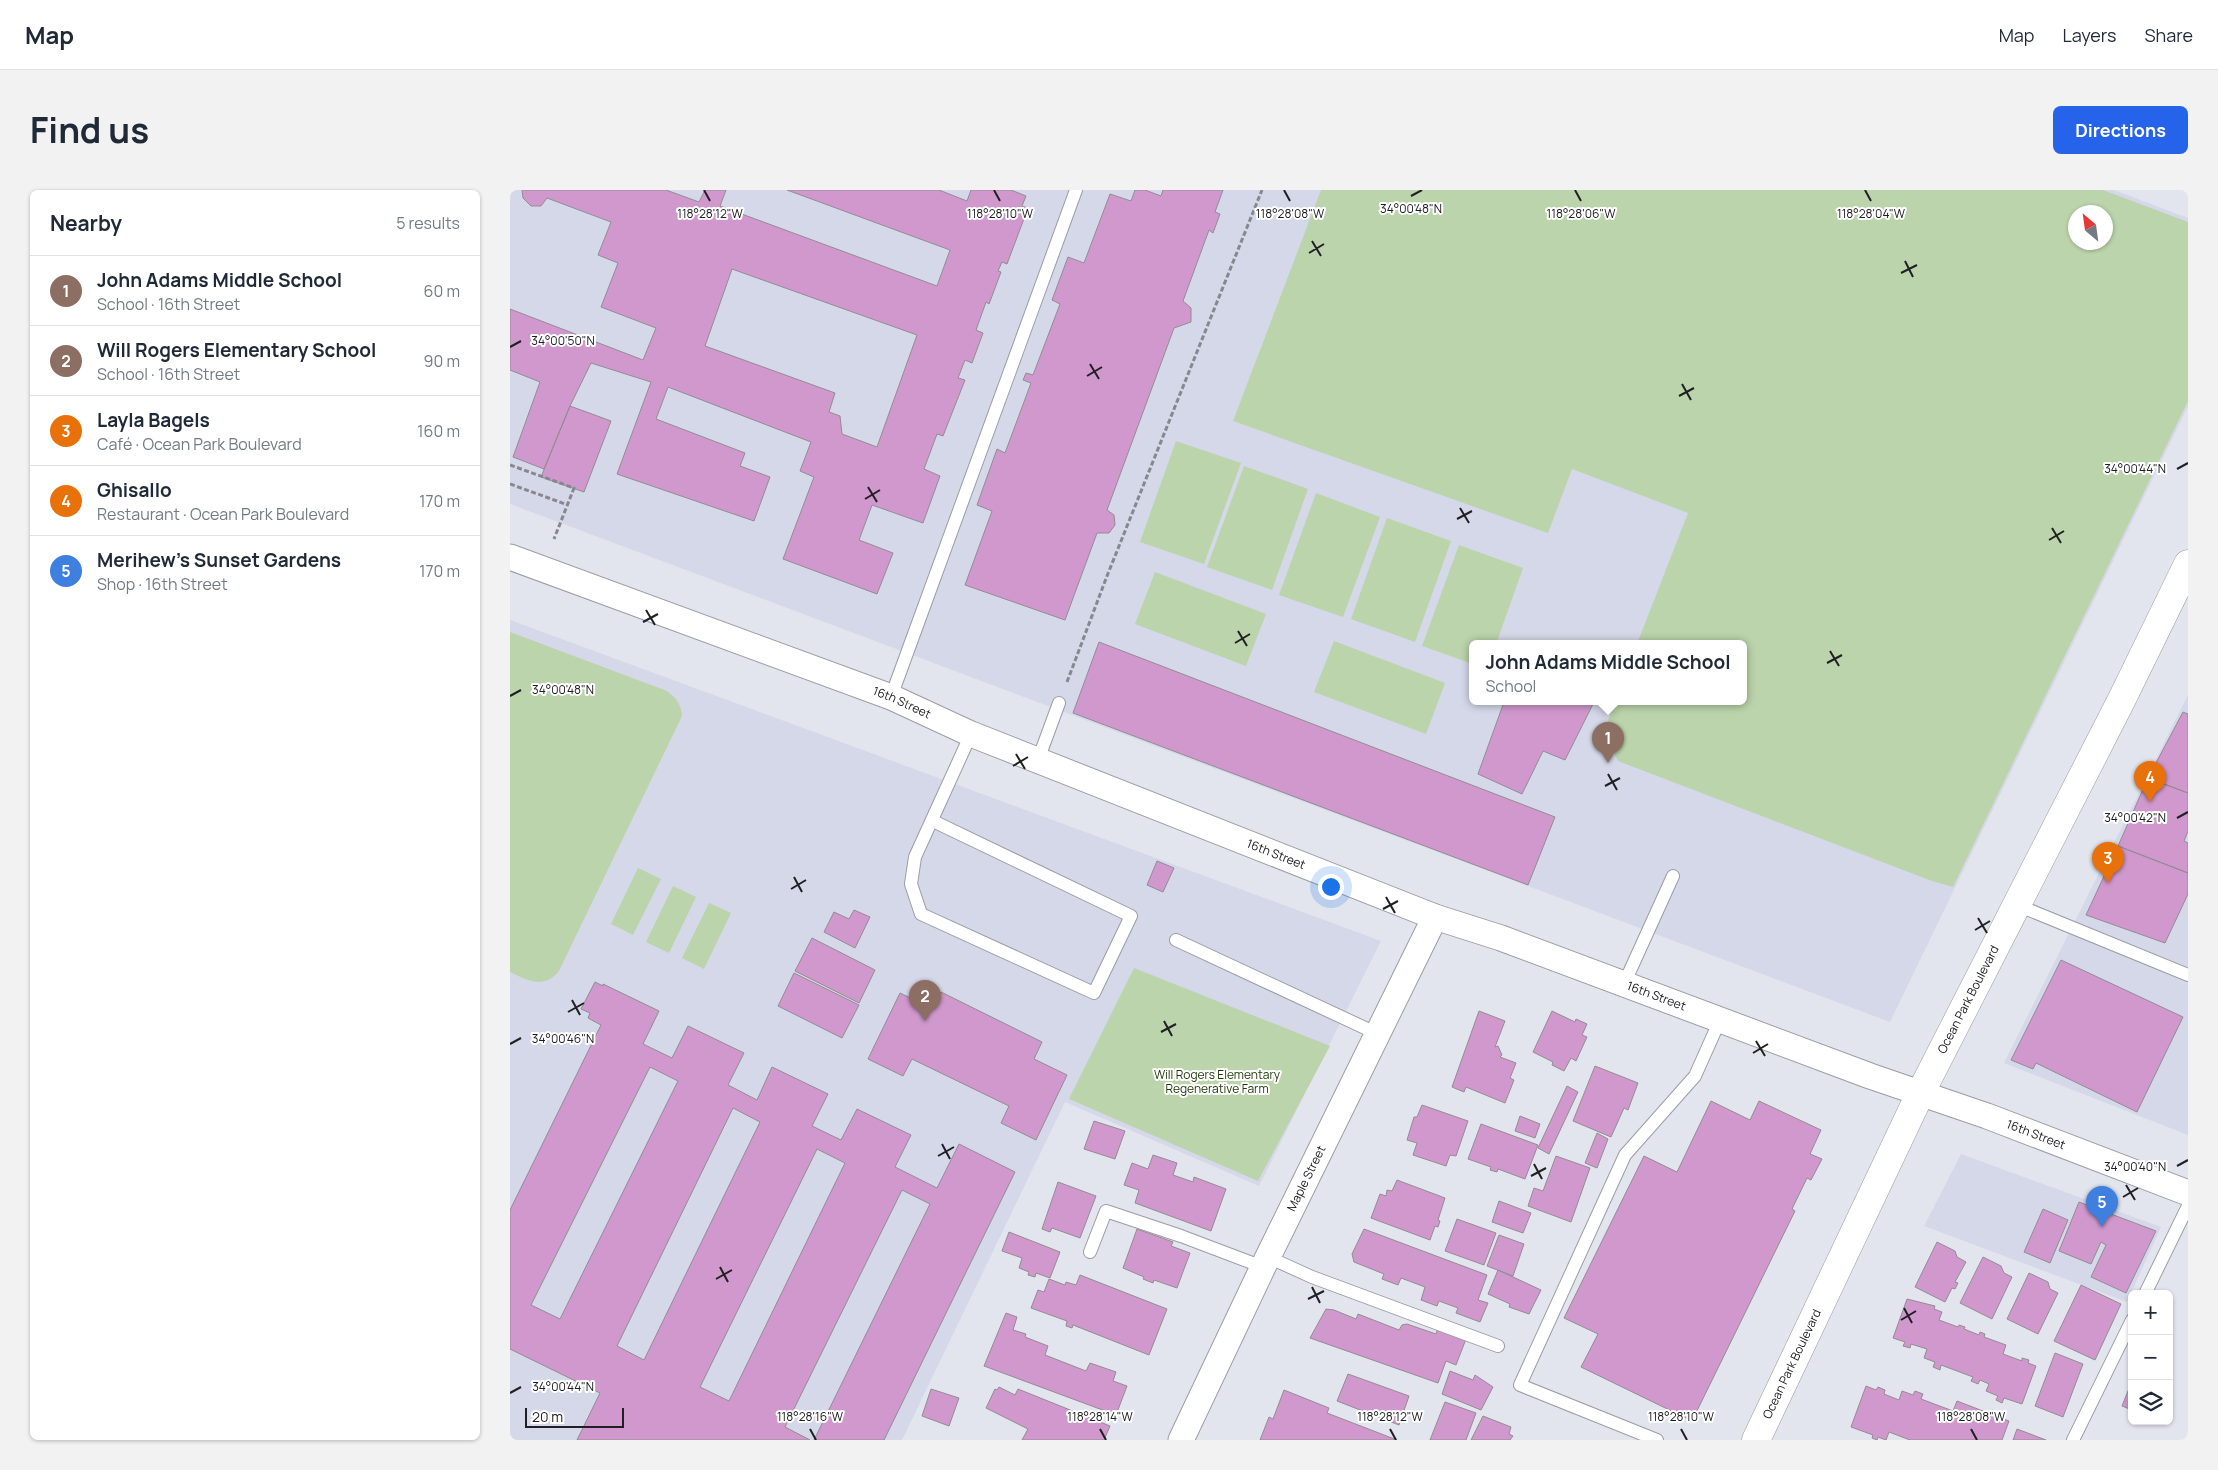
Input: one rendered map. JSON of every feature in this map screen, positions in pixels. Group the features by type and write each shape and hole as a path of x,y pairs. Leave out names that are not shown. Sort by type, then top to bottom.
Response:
{"street":[{"name":"16th Street","path":"510,557 890,697 971,734 1435,917 1501,938 1920,1094 1987,1116 2188,1193"},
{"name":"Ocean Park Boulevard","path":"1756,1440 1920,1094 2122,701 2188,564"},
{"name":"Maple Street","path":"1181,1440 1435,917"}],"lane":[{"path":"890,697 1076,190"},
{"path":"1038,760 1059,703"},
{"path":"933,821 1131,916 1094,993 921,914 912,884 915,858 971,734"},
{"path":"1624,984 1673,876"},
{"path":"2017,905 2188,976"},
{"path":"1176,940 1378,1034"},
{"path":"1658,1440 1520,1385 1625,1156 1695,1076 1720,1020"},
{"path":"2147,1290 2188,1206"},
{"path":"1090,1252 1106,1211 1312,1277 1498,1346"},
{"path":"2073,1440 2128,1328"}],"path":[{"path":"1059,703 1107,576 1262,190"},
{"path":"510,465 574,488 554,539"},
{"path":"510,484 568,504"}],"shaded area":[{"path":"510,190 2114,190 2188,218 2188,406 1890,1022 510,504"},
{"path":"510,620 1381,941 1259,1186 1065,1102 902,1440 510,1440"},
{"path":"2188,695 2188,1135 2004,1063"},
{"path":"1961,1154 2161,1227 2132,1290 2128,1290 2127,1302 1924,1226"}],"green space":[{"path":"1321,190 2103,190 2188,222 2188,401 1953,887 1932,881 1618,761 1603,733 1614,705 1747,705 1747,640 1639,640 1688,513 1572,469 1548,533 1233,421"},
{"path":"1176,441 1241,463 1204,564 1140,542"},
{"path":"1244,466 1308,489 1272,590 1207,567"},
{"path":"1316,493 1380,517 1343,617 1279,595"},
{"path":"1387,518 1451,541 1415,642 1351,619"},
{"path":"1459,545 1523,568 1497,640 1469,640 1469,663 1422,646"},
{"path":"1155,572 1266,614 1246,666 1135,624"},
{"path":"510,632 667,691 678,702 682,716 559,971 553,977 541,982 535,982 510,972"},
{"path":"1334,641 1445,683 1426,734 1314,692"},
{"path":"638,868 661,879 633,935 611,924"},
{"path":"673,886 696,897 669,953 646,942"},
{"path":"709,903 731,913 704,969 682,958"},
{"name":"Will Rogers Elementary Regenerative Farm","path":"1134,968 1330,1046 1258,1181 1069,1099"}],"building":[{"path":"522,190 666,190 699,202 705,190 726,190 720,206 937,286 950,250 787,190 939,190 967,201 971,190 1011,190 1026,196 1022,206 1028,208 1007,264 1002,262 998,271 1001,272 989,304 986,302 976,330 983,333 972,363 965,360 958,378 965,380 943,436 937,434 924,469 940,476 923,523 872,505 859,540 893,553 877,594 783,559 814,477 800,471 811,442 668,387 656,419 745,453 740,466 770,477 754,521 617,474 651,382 591,363 570,406 544,469 513,457 540,382 510,370 510,309 643,360 656,328 601,307 618,263 598,255 611,222 547,198 541,206 531,206 523,198","holes":["732,269 917,335 877,447 842,434 840,416 829,412 835,393 705,346"]},
{"path":"1135,190 1145,190 1161,196 1163,190 1223,190 1215,212 1220,214 1213,233 1209,230 1183,301 1191,308 1191,322 1174,328 1107,510 1114,515 1115,525 1109,533 1097,533 1065,620 965,585 992,511 977,505 997,449 1005,453 1031,383 1023,380 1026,373 1033,375 1060,304 1052,300 1068,257 1084,263 1110,194 1131,201"},
{"path":"570,406 611,421 584,492 541,477"},
{"path":"1099,642 1555,817 1528,885 1073,713"},
{"path":"1503,705 1592,705 1565,760 1543,751 1522,794 1478,774"},
{"path":"2183,712 2188,714 2188,793 2148,778"},
{"path":"2148,778 2188,793 2188,831 2184,841 2188,843 2188,873 2118,846"},
{"path":"2118,846 2188,873 2188,894 2165,943 2086,915"},
{"path":"1157,861 1174,868 1163,892 1147,885"},
{"path":"854,910 870,917 855,948 824,932 834,912 849,919"},
{"path":"812,938 875,970 859,1003 795,971"},
{"path":"2061,960 2183,1017 2137,1112 2036,1063 2033,1069 2011,1060"},
{"path":"794,973 859,1005 842,1038 778,1006"},
{"path":"595,982 603,986 603,984 659,1011 643,1044 672,1058 688,1026 744,1053 728,1085 757,1100 772,1067 828,1094 812,1126 841,1140 857,1109 911,1135 895,1167 937,1188 959,1144 1015,1172 884,1440 814,1440 930,1204 902,1190 785,1427 810,1440 577,1440 600,1393 510,1349 510,1210 601,1025 588,1018 590,1013 581,1009","holes":["650,1067 678,1081 560,1319 531,1305","733,1108 760,1122 644,1360 617,1346","817,1149 845,1163 729,1401 700,1387"]},
{"path":"941,992 1042,1042 1034,1059 1067,1075 1036,1140 1001,1123 1009,1106 912,1059 903,1076 868,1059 900,993 933,1009"},
{"path":"1479,1011 1505,1021 1495,1047 1498,1046 1502,1055 1500,1057 1516,1063 1510,1078 1514,1080 1505,1103 1466,1087 1464,1092 1452,1087"},
{"path":"1552,1011 1575,1022 1576,1019 1587,1024 1582,1035 1587,1037 1576,1061 1571,1058 1564,1071 1552,1065 1553,1062 1533,1052"},
{"path":"1595,1066 1638,1083 1628,1110 1624,1108 1611,1137 1573,1121"},
{"path":"1567,1086 1578,1092 1549,1154 1538,1148"},
{"path":"1711,1101 1750,1120 1759,1101 1821,1130 1810,1154 1822,1159 1811,1180 1807,1178 1792,1209 1795,1211 1692,1421 1581,1367 1598,1334 1564,1318 1644,1156 1677,1172"},
{"path":"1422,1105 1468,1121 1456,1156 1450,1155 1446,1166 1413,1155 1417,1143 1407,1140 1414,1117 1417,1117"},
{"path":"1520,1116 1540,1124 1535,1138 1515,1131"},
{"path":"1094,1121 1125,1131 1115,1159 1084,1149"},
{"path":"1481,1124 1538,1145 1525,1179 1498,1169 1497,1172 1490,1170 1491,1167 1468,1159"},
{"path":"1597,1133 1608,1139 1597,1168 1585,1163"},
{"path":"1153,1155 1177,1163 1173,1175 1193,1182 1194,1177 1226,1189 1211,1231 1135,1203 1139,1190 1124,1185 1132,1163 1148,1169"},
{"path":"1556,1156 1590,1168 1571,1222 1528,1206 1534,1188 1543,1191"},
{"path":"1397,1180 1445,1198 1438,1220 1440,1221 1438,1227 1435,1226 1430,1240 1371,1218 1380,1194 1386,1196 1387,1190 1392,1191"},
{"path":"1058,1182 1096,1196 1080,1238 1052,1228 1050,1232 1042,1229"},
{"path":"1499,1201 1531,1213 1523,1233 1492,1222"},
{"path":"2079,1202 2156,1231 2126,1293 2091,1277 2106,1245 2101,1242 2091,1264 2059,1251"},
{"path":"2043,1209 2068,1220 2050,1263 2024,1252"},
{"path":"1457,1219 1496,1233 1484,1265 1445,1251"},
{"path":"1137,1229 1173,1242 1171,1246 1190,1253 1177,1288 1154,1280 1153,1283 1123,1268"},
{"path":"1364,1229 1487,1275 1478,1300 1488,1303 1480,1322 1456,1313 1458,1308 1439,1301 1437,1306 1421,1300 1425,1287 1401,1278 1398,1285 1382,1279 1384,1274 1354,1262 1352,1254"},
{"path":"1009,1232 1060,1252 1050,1278 1036,1273 1035,1277 1028,1275 1029,1272 1019,1268 1022,1258 1002,1251"},
{"path":"1499,1235 1524,1244 1513,1276 1487,1266"},
{"path":"1937,1242 1955,1251 1957,1257 1966,1262 1955,1282 1958,1283 1955,1289 1952,1288 1945,1302 1915,1287"},
{"path":"1983,1257 2001,1266 2004,1273 2012,1277 1992,1319 1960,1303"},
{"path":"1498,1270 1541,1290 1529,1314 1509,1307 1510,1304 1488,1294"},
{"path":"2029,1273 2048,1282 2050,1289 2058,1293 2038,1334 2007,1319"},
{"path":"1080,1275 1167,1309 1149,1355 1073,1325 1072,1328 1066,1326 1067,1321 1031,1308 1038,1290 1044,1292 1049,1279 1065,1285 1066,1282 1076,1285"},
{"path":"2081,1285 2121,1304 2095,1360 2054,1341"},
{"path":"1907,1299 1935,1306 1934,1309 1942,1312 1939,1320 1958,1327 1959,1325 1965,1327 1964,1329 1979,1335 1980,1332 1985,1334 1984,1337 2006,1345 2003,1354 2022,1361 2022,1358 2029,1360 2028,1363 2036,1366 2022,1404 2004,1398 2002,1403 1996,1400 1998,1396 1986,1391 1989,1384 1980,1380 1978,1384 1971,1381 1973,1377 1941,1365 1940,1370 1933,1367 1935,1362 1924,1358 1927,1349 1911,1344 1910,1348 1903,1346 1905,1342 1893,1338"},
{"path":"1326,1309 1334,1310 1356,1319 1358,1314 1399,1330 1402,1325 1407,1324 1436,1334 1438,1328 1466,1339 1456,1365 1446,1361 1438,1383 1310,1338"},
{"path":"1006,1313 1017,1317 1013,1330 1026,1334 1025,1337 1048,1346 1045,1355 1086,1371 1090,1363 1116,1372 1113,1381 1127,1386 1116,1415 984,1366"},
{"path":"2055,1353 2083,1364 2063,1417 2035,1406"},
{"path":"1450,1371 1473,1380 1475,1375 1493,1387 1481,1410 1442,1394"},
{"path":"1348,1374 1409,1396 1399,1425 1337,1401"},
{"path":"1866,1386 1876,1390 1878,1387 1885,1390 1884,1394 1899,1400 1902,1391 1913,1395 1915,1391 1923,1394 1921,1399 1953,1411 1957,1401 2009,1421 2002,1440 1910,1440 1889,1432 1886,1440 1878,1437 1877,1440 1872,1438 1873,1435 1851,1427"},
{"path":"999,1387 1015,1395 1018,1389 1110,1426 1104,1440 1022,1440 1028,1429 986,1408 995,1389 997,1390"},
{"path":"931,1389 959,1398 949,1426 922,1416"},
{"path":"1284,1390 1329,1408 1327,1413 1397,1440 1260,1440 1269,1417 1273,1419"},
{"path":"2128,1391 2128,1408 2122,1406"},
{"path":"1445,1402 1476,1413 1466,1440 1430,1440"},
{"path":"1483,1416 1511,1427 1509,1434 1513,1436 1510,1440 1471,1440"},
{"path":"2017,1429 2046,1440 2013,1440"}],"place":[{"name":"John Adams Middle School","path":"1608,763"},
{"name":"Ghisallo","path":"2150,802"},
{"name":"Layla Bagels","path":"2108,883"},
{"name":"Will Rogers Elementary School","path":"925,1021"},
{"name":"Merihew's Sunset Gardens","path":"2102,1227"}]}
